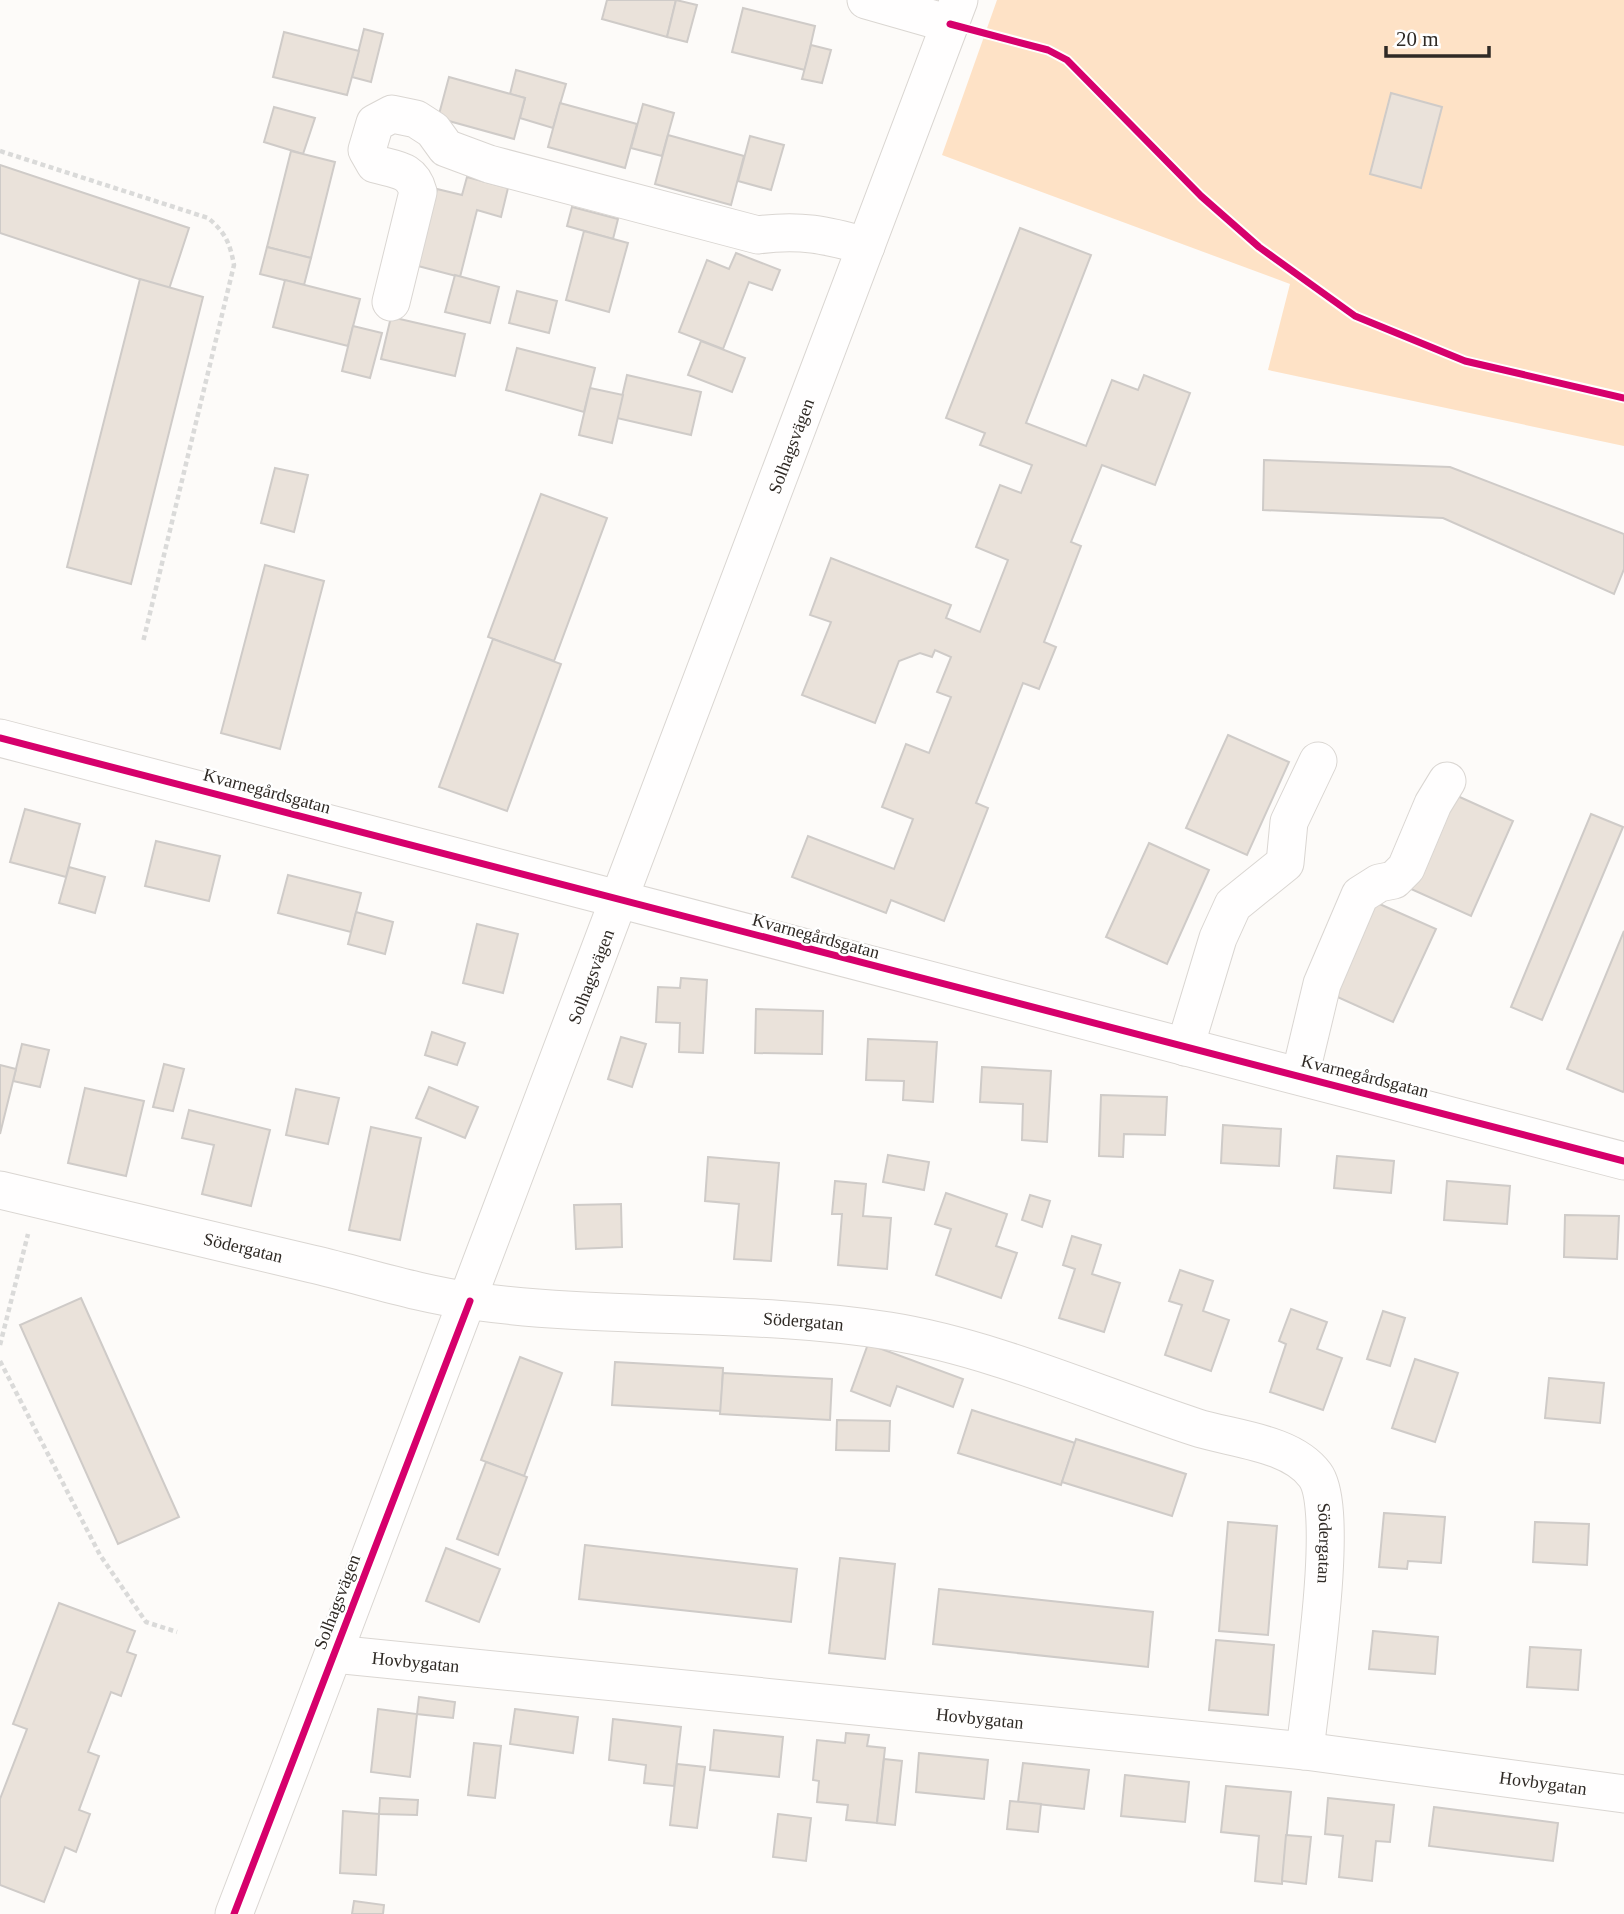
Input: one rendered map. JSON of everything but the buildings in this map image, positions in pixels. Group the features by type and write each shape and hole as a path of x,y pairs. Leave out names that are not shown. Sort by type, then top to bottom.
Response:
{"street":[{"path":"866,0 955,12"},
{"name":"Solhagsvägen","path":"234,1914 470,1301 618,899 955,12"},
{"path":"391,302 418,192 415,180 409,173 375,164 367,150 375,123 392,114 416,119 433,130 446,148 476,161 758,235 791,230 866,246"},
{"name":"Kvarnegårdsgatan","path":"0,738 1624,1161"},
{"path":"1185,1047 1218,938 1233,905 1285,863 1289,822 1318,761"},
{"path":"1300,1076 1322,984 1360,895 1379,883 1394,880 1406,868 1433,804 1447,781"},
{"name":"Södergatan","path":"0,1190 470,1301 639,1314 738,1317 892,1331 942,1343 1049,1376 1198,1428 1280,1451 1302,1462 1316,1476 1326,1515 1326,1559 1305,1751"},
{"name":"Hovbygatan","path":"334,1654 1305,1751 1624,1794"}],"path":[{"path":"0,151 208,218 223,231 231,248 234,265 143,642"},
{"path":"0,1345 37,1199"},
{"path":"0,1361 100,1555 146,1622 177,1632"}],"shaded area":[{"path":"997,0 1624,0 1624,446 1268,370 1290,284 942,155"}],"cycle path":[{"path":"950,24 1048,50 1067,60 1201,196 1259,247 1355,316 1465,361 1624,398"},
{"path":"0,738 1624,1161"},
{"path":"234,1914 470,1301"}]}
